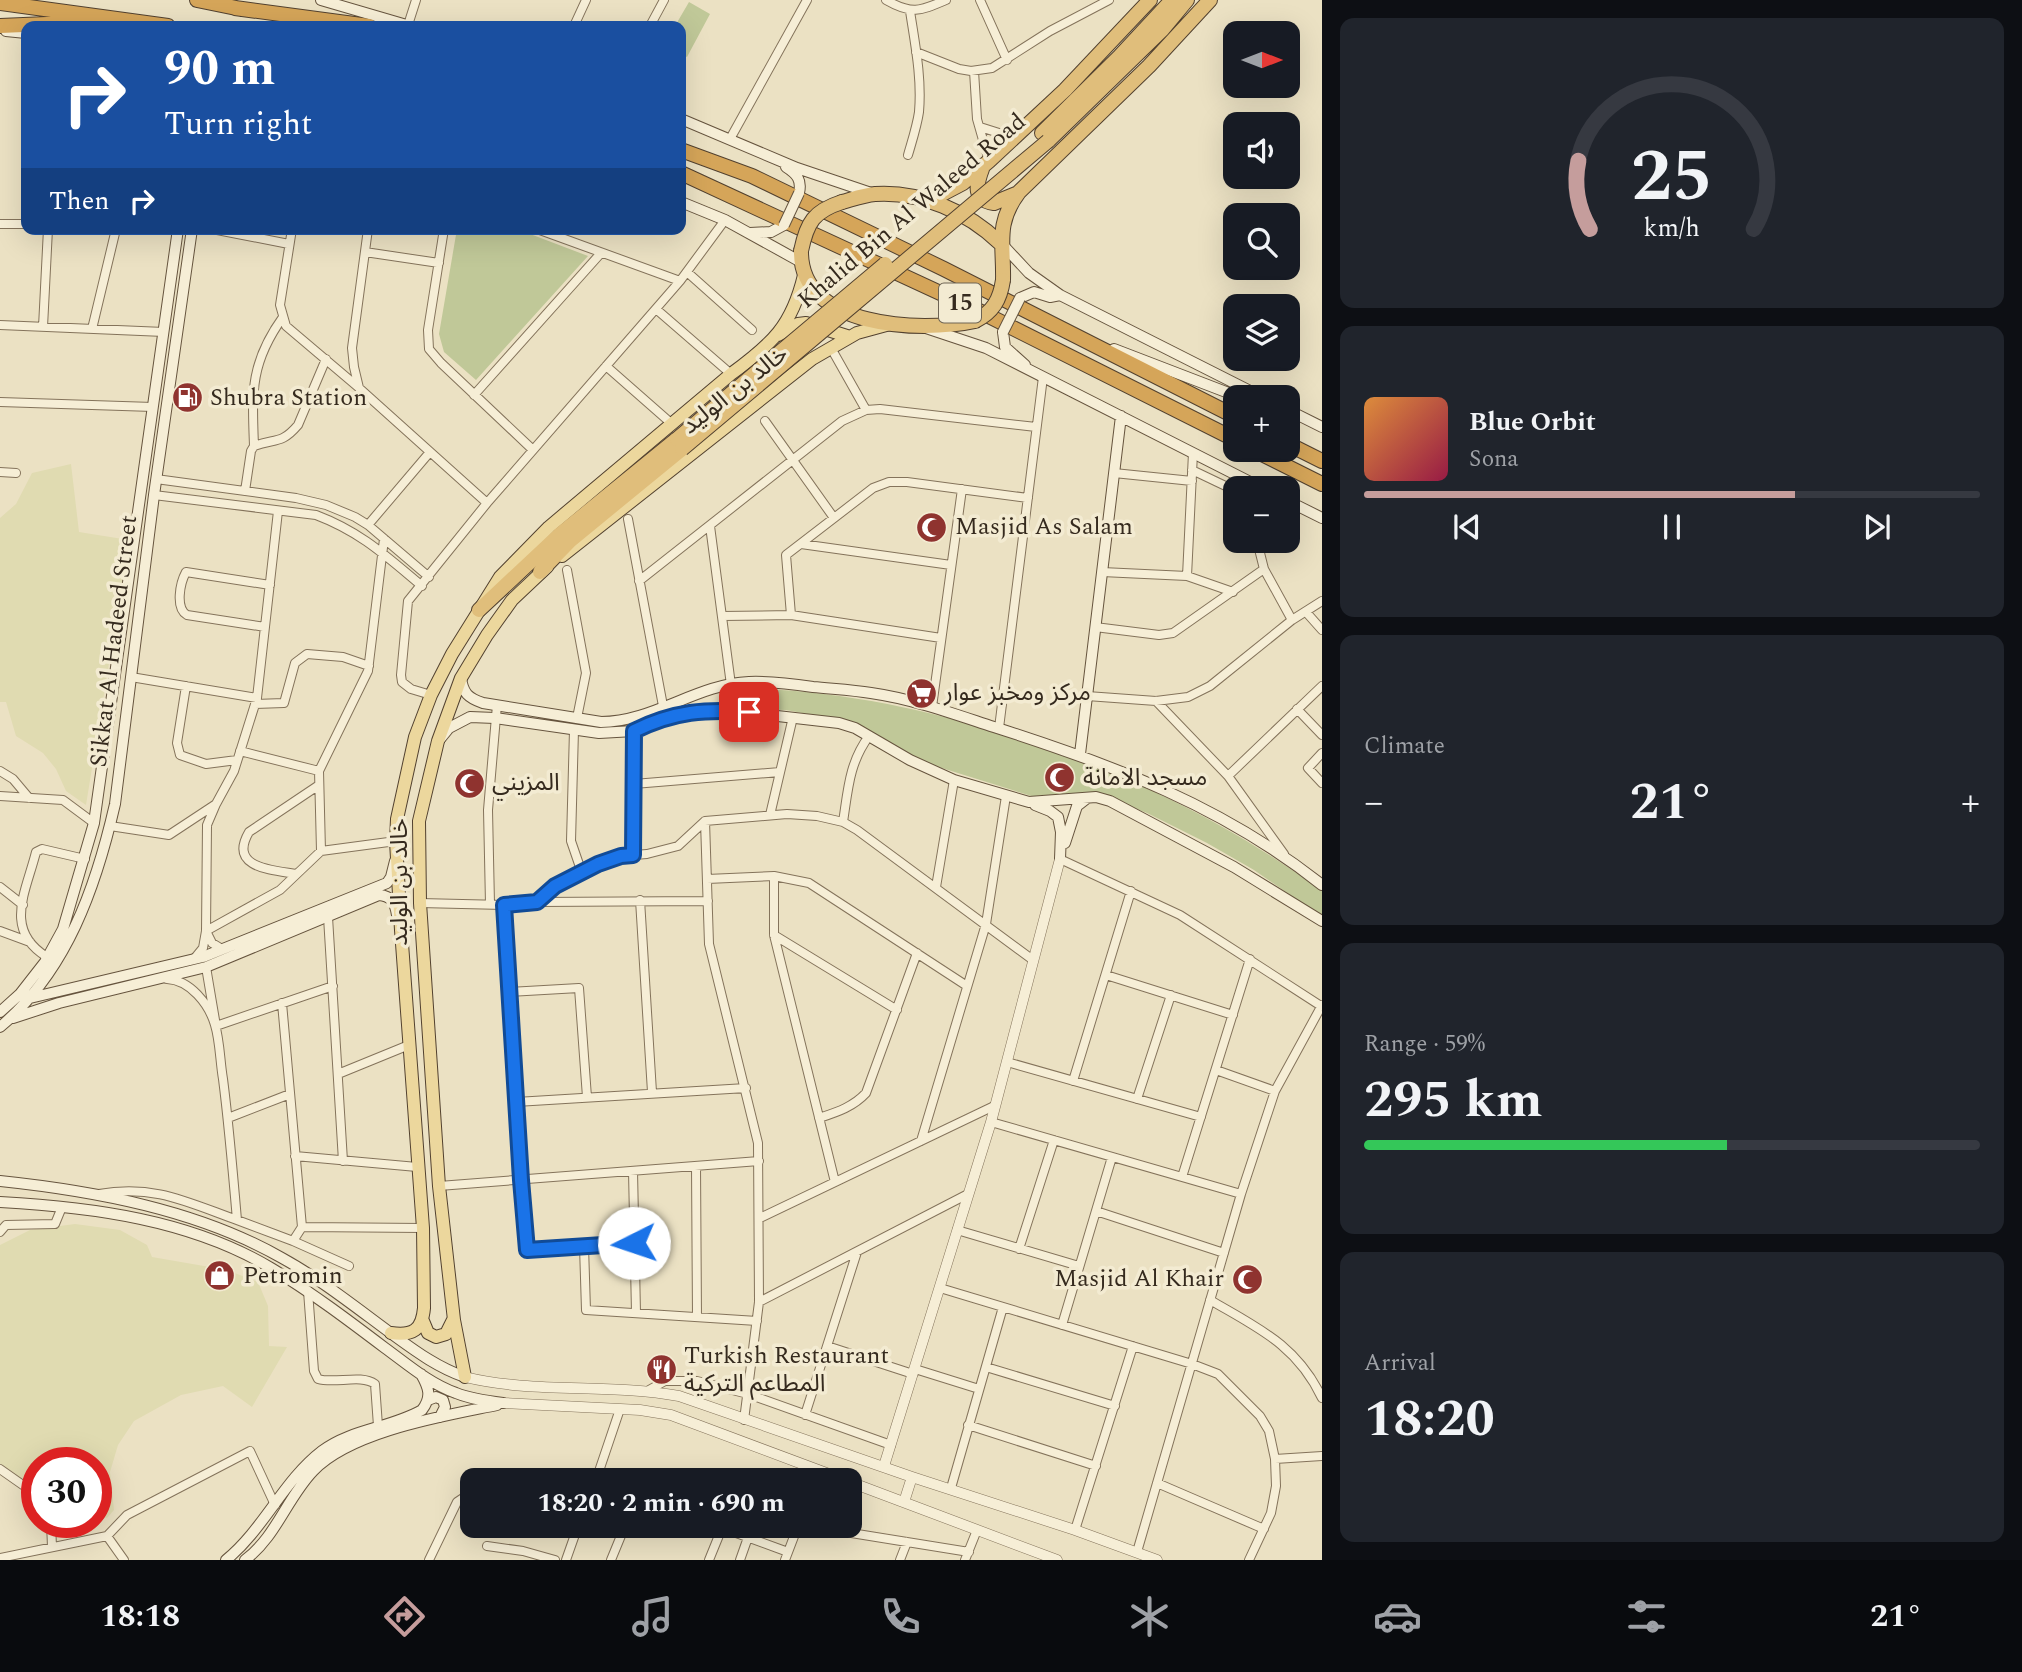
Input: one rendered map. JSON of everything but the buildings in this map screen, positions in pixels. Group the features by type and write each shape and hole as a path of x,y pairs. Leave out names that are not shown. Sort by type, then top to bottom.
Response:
{"highway":[{"path":"197,0 285,21"},
{"name":"Khalid Bin Al Waleed Road","path":"1045,137 1172,0"},
{"name":"Khalid Bin Al Waleed Road","path":"540,572 571,540 680,444 1045,137 1162,30 1187,0"},
{"name":"خالد بن الوليد","path":"1000,243 970,218 924,200 874,194 825,207 812,219 804,235 802,263 817,292 829,303 866,318 926,328 975,321 987,315 995,305 1003,280 1000,243 1003,220 1009,205 1019,192 1149,66 1210,0"},
{"path":"0,3 137,21"},
{"name":"خالد بن الوليد","path":"924,200 954,188 986,164 1065,90 1142,4"},
{"path":"234,8 332,21"},
{"path":"115,21 131,20"},
{"path":"0,28 21,27"},
{"name":"15","path":"686,152 752,176 1223,410"},
{"name":"15","path":"986,164 976,183 981,199 994,204 1019,192"},
{"name":"15","path":"686,175 977,310 1223,433"},
{"name":"Khalid Bin Al Waleed Road","path":"479,610 549,544 680,444"},
{"path":"1300,450 1322,461"},
{"path":"1278,462 1322,484"}],"main road":[{"path":"321,0 392,21"},
{"path":"0,28 21,32"},
{"path":"686,121 797,168 874,194"},
{"path":"747,232 765,233 785,225 800,193 797,175 773,156"},
{"path":"686,204 725,220 802,263"},
{"name":"Sikkat Al Hadeed Street","path":"52,960 94,823 177,235"},
{"name":"Sikkat Al Hadeed Street","path":"2,1020 25,996 72,935 89,896 110,826 191,235"},
{"path":"1000,243 1029,273 1060,295 1238,385"},
{"name":"خالد بن الوليد","path":"423,1321 423,1228 396,841 397,819 415,737 431,695 500,577 532,542 731,374 762,352 778,335 798,298 802,263"},
{"path":"1027,369 1022,360 1005,348 1003,332 1020,298 1034,292 1050,297 1060,295"},
{"path":"778,335 798,324 806,323 850,337"},
{"name":"خالد بن الوليد","path":"465,1377 454,1320 439,1186 420,903 419,821 438,741 461,678 506,609 540,572 792,374 850,337 867,329 891,324"},
{"path":"1053,325 1223,391"},
{"path":"926,328 986,348 1238,476"},
{"path":"1080,754 1121,416"},
{"path":"1300,416 1322,428"},
{"path":"1300,420 1322,428"},
{"path":"1300,507 1322,518"},
{"path":"461,678 465,693 471,699 576,724 599,733 634,731 663,718 688,712 724,710 839,723 855,728 910,760 954,780 1050,811 1059,817 1060,859"},
{"path":"438,741 449,728 470,717 576,724 621,722 663,706 748,682 872,693 932,707 1080,754 1169,790 1255,836 1322,885"},
{"path":"1029,803 1096,797 1110,801 1234,867 1322,921"},
{"path":"1060,859 1077,806 1087,799"},
{"path":"25,996 73,989 194,959 387,883 394,867 396,841"},
{"path":"2,1020 59,1003 206,967 379,895 393,900 401,930"},
{"path":"52,960 55,984 73,989"},
{"path":"0,1181 93,1195 143,1206 238,1235 283,1258 436,1364 465,1377"},
{"path":"0,1202 123,1216 210,1240 242,1252 308,1291 421,1374 454,1393 503,1403"},
{"path":"391,1333 412,1332 423,1321 428,1333 436,1337 446,1334 454,1320"},
{"path":"226,1560 253,1535 290,1483 324,1449 340,1440 419,1413 428,1400 429,1391 421,1374"},
{"path":"428,1400 436,1397 443,1400 445,1407 440,1417"},
{"path":"245,1560 271,1533 312,1471 327,1458 382,1433 503,1403"}],"street":[{"path":"410,21 416,0"},
{"path":"574,0 585,1 576,21"},
{"path":"653,21 664,0"},
{"path":"730,139 807,0"},
{"path":"886,0 911,11 946,0"},
{"path":"979,0 1007,60"},
{"path":"916,52 942,63 974,71 992,68 1050,31 1109,0"},
{"path":"908,155 919,114 911,11"},
{"path":"974,71 974,99 986,164"},
{"path":"980,127 999,133 1019,134"},
{"path":"431,695 411,689 402,682 408,601 487,503 680,281 725,220"},
{"path":"0,224 21,224"},
{"path":"43,327 48,235"},
{"path":"92,329 115,235"},
{"path":"243,235 289,244"},
{"path":"291,235 280,305 286,326 487,503"},
{"path":"359,388 352,348 367,235"},
{"path":"443,235 428,330 429,349 533,450"},
{"path":"553,235 680,281"},
{"path":"365,252 439,263"},
{"path":"474,395 601,253"},
{"path":"687,272 752,330"},
{"path":"656,309 731,374"},
{"path":"245,491 254,446 252,401 256,367 268,339 283,317"},
{"path":"0,325 164,332"},
{"path":"831,348 866,410"},
{"path":"254,446 281,441 298,425 326,359"},
{"path":"606,366 672,424"},
{"path":"999,728 1043,377"},
{"path":"0,402 153,407"},
{"path":"639,581 842,421 866,410 880,409 1037,427"},
{"path":"765,421 834,518"},
{"path":"368,525 430,452"},
{"path":"1186,576 1193,453"},
{"path":"1192,470 1223,485"},
{"path":"0,471 16,472"},
{"path":"1114,473 1192,481"},
{"path":"156,479 326,505 368,525 429,577"},
{"path":"791,615 786,555 873,488 890,482 1028,498"},
{"path":"932,707 962,489"},
{"path":"154,495 316,515 364,538 422,586"},
{"path":"194,959 203,948 206,931 207,825 237,760 256,701 278,511"},
{"path":"628,520 663,706"},
{"path":"710,526 731,685"},
{"path":"321,851 319,771 369,666 384,539"},
{"path":"801,544 951,565"},
{"path":"1260,553 1264,569 1292,620"},
{"path":"1095,627 1159,635 1173,633 1264,569"},
{"path":"567,570 586,673 576,724 571,841 582,873"},
{"path":"265,627 187,615 179,607 186,572 270,585"},
{"path":"1102,572 1186,576 1233,592"},
{"path":"1087,696 1156,701 1188,697 1210,686 1292,620 1322,601"},
{"path":"1306,612 1322,630"},
{"path":"722,616 791,615 941,638"},
{"path":"131,677 256,701 284,703 295,663 307,654 343,657 369,666"},
{"path":"1228,776 1322,686"},
{"path":"186,687 177,743 180,755 206,764 237,760"},
{"path":"1156,701 1228,776 1284,855"},
{"path":"490,904 488,810 497,705"},
{"path":"1297,709 1322,735"},
{"path":"770,815 793,717"},
{"path":"633,855 634,731"},
{"path":"843,822 857,753 869,736"},
{"path":"240,751 319,771"},
{"path":"1322,753 1308,768 1322,783"},
{"path":"0,771 13,779 29,798"},
{"path":"634,784 780,772"},
{"path":"936,887 954,780"},
{"path":"296,874 262,868 251,863 244,854 243,842 249,832 318,785"},
{"path":"0,796 62,800 94,823"},
{"path":"921,1142 986,925 1006,796"},
{"path":"110,826 169,835 216,804"},
{"path":"537,902 555,886 598,864 621,856 647,854 678,846 705,821 787,814 817,816 843,822 878,844 1034,960"},
{"path":"705,821 709,944 758,1143 759,1302 744,1420"},
{"path":"206,931 280,890 321,851 396,841"},
{"path":"52,960 35,950 23,933 20,912 36,852 42,849 85,859"},
{"path":"884,1466 995,1106 1060,859 1180,915 1321,1006 1275,1091 1241,1194 1137,1552"},
{"path":"707,879 774,876 809,883 967,986"},
{"path":"774,876 774,935 835,1182"},
{"path":"0,887 23,905"},
{"path":"1073,1080 1131,891"},
{"path":"640,900 652,1092"},
{"path":"420,903 504,905 537,902 708,901"},
{"path":"504,905 527,1250 634,1243"},
{"path":"328,917 343,1161"},
{"path":"0,931 30,942"},
{"path":"206,931 212,943 222,950"},
{"path":"774,935 897,1010"},
{"path":"819,1118 843,1110 859,1101 866,1093 917,953"},
{"path":"1182,1177 1250,959"},
{"path":"206,967 228,1118 237,1220"},
{"path":"1106,975 1233,1015"},
{"path":"157,979 174,980 187,986 199,997 216,1026"},
{"path":"216,1026 333,986"},
{"path":"509,992 579,988 587,1097"},
{"path":"1137,1099 1171,995"},
{"path":"282,1003 302,1227 293,1241"},
{"path":"338,1074 409,1045"},
{"path":"1007,1062 1201,1117"},
{"path":"1216,1070 1275,1091"},
{"path":"516,1102 746,1088"},
{"path":"228,1118 290,1094"},
{"path":"760,1218 995,1106"},
{"path":"990,1122 1241,1194"},
{"path":"1019,1249 1054,1140"},
{"path":"295,1156 417,1167"},
{"path":"1062,1325 1112,1157"},
{"path":"439,1186 759,1161"},
{"path":"696,1166 696,1317"},
{"path":"632,1171 636,1313"},
{"path":"93,1195 136,1189 158,1192 293,1241 349,1266"},
{"path":"759,1302 968,1194"},
{"path":"0,1232 6,1225 55,1224 62,1207"},
{"path":"1096,1211 1224,1253"},
{"path":"302,1227 423,1228"},
{"path":"957,1230 1079,1266"},
{"path":"584,1246 586,1310 757,1321"},
{"path":"805,1415 857,1252"},
{"path":"940,1288 1218,1374 1260,1416 1269,1431 1275,1459 1276,1486 1271,1513 1249,1560"},
{"path":"308,1291 314,1371 318,1380 369,1380 374,1384 378,1426"},
{"path":"1210,1300 1267,1333 1300,1361 1322,1398"},
{"path":"951,1488 1003,1307"},
{"path":"827,1346 979,1389"},
{"path":"1075,1530 1133,1346"},
{"path":"986,1367 1115,1406"},
{"path":"465,1377 512,1384 649,1390 679,1396 1157,1560"},
{"path":"649,1390 665,1381 697,1381 748,1394 891,1445"},
{"path":"503,1403 620,1409 671,1415 812,1468"},
{"path":"600,1468 620,1409"},
{"path":"968,1425 1096,1466"},
{"path":"112,1531 127,1515 250,1451 275,1505"},
{"path":"1275,1459 1322,1456"},
{"path":"0,1469 21,1484"},
{"path":"904,1503 912,1477"},
{"path":"1157,1483 1264,1529"},
{"path":"862,1487 1057,1560"},
{"path":"429,1560 460,1500"},
{"path":"862,1535 967,1556 977,1530"},
{"path":"52,1538 52,1547"},
{"path":"0,1558 32,1556 52,1547 97,1538"},
{"path":"108,1538 124,1560"},
{"path":"566,1560 574,1538"},
{"path":"611,1560 620,1538"},
{"path":"709,1560 716,1538"},
{"path":"740,1560 748,1538"},
{"path":"750,1538 787,1556 794,1538"},
{"path":"900,1560 907,1542"},
{"path":"487,1546 523,1551 555,1560"}],"shaded area":[{"path":"71,464 79,532 129,540 86,805 66,791 56,769 43,753 16,736 6,702 0,702 0,518 16,504 32,473"},
{"path":"75,1224 120,1230 147,1245 152,1257 227,1270 258,1282 268,1306 269,1346 287,1347 252,1407 223,1386 181,1395 134,1421 118,1445 112,1465 112,1447 21,1447 21,1480 0,1468 0,1245 30,1230"}],"green space":[{"path":"689,2 710,14 687,57 686,21 678,21"},
{"path":"456,235 533,235 588,256 476,380 444,352 439,334"},
{"path":"753,689 810,692 932,714 993,730 1112,773 1219,825 1322,890 1322,917 1254,870 1147,813 1095,793 1038,798 916,760 846,721 786,710 730,708 728,692"}],"place":[{"name":"Shubra Station","path":"187,398"},
{"name":"Masjid As Salam","path":"932,527"},
{"name":"مركز ومخبز عوار","path":"921,693"},
{"name":"مسجد الامانة","path":"1060,778"},
{"name":"المزيني","path":"469,783"},
{"name":"Petromin","path":"220,1276"},
{"name":"Masjid Al Khair","path":"1247,1279"},
{"name":"Turkish Restaurant المطاعم التركية","path":"661,1370"}],"route":[{"path":"634,1243 527,1250 504,905 537,902 555,886 598,864 633,855 634,731 663,718 688,712 749,712"}]}
